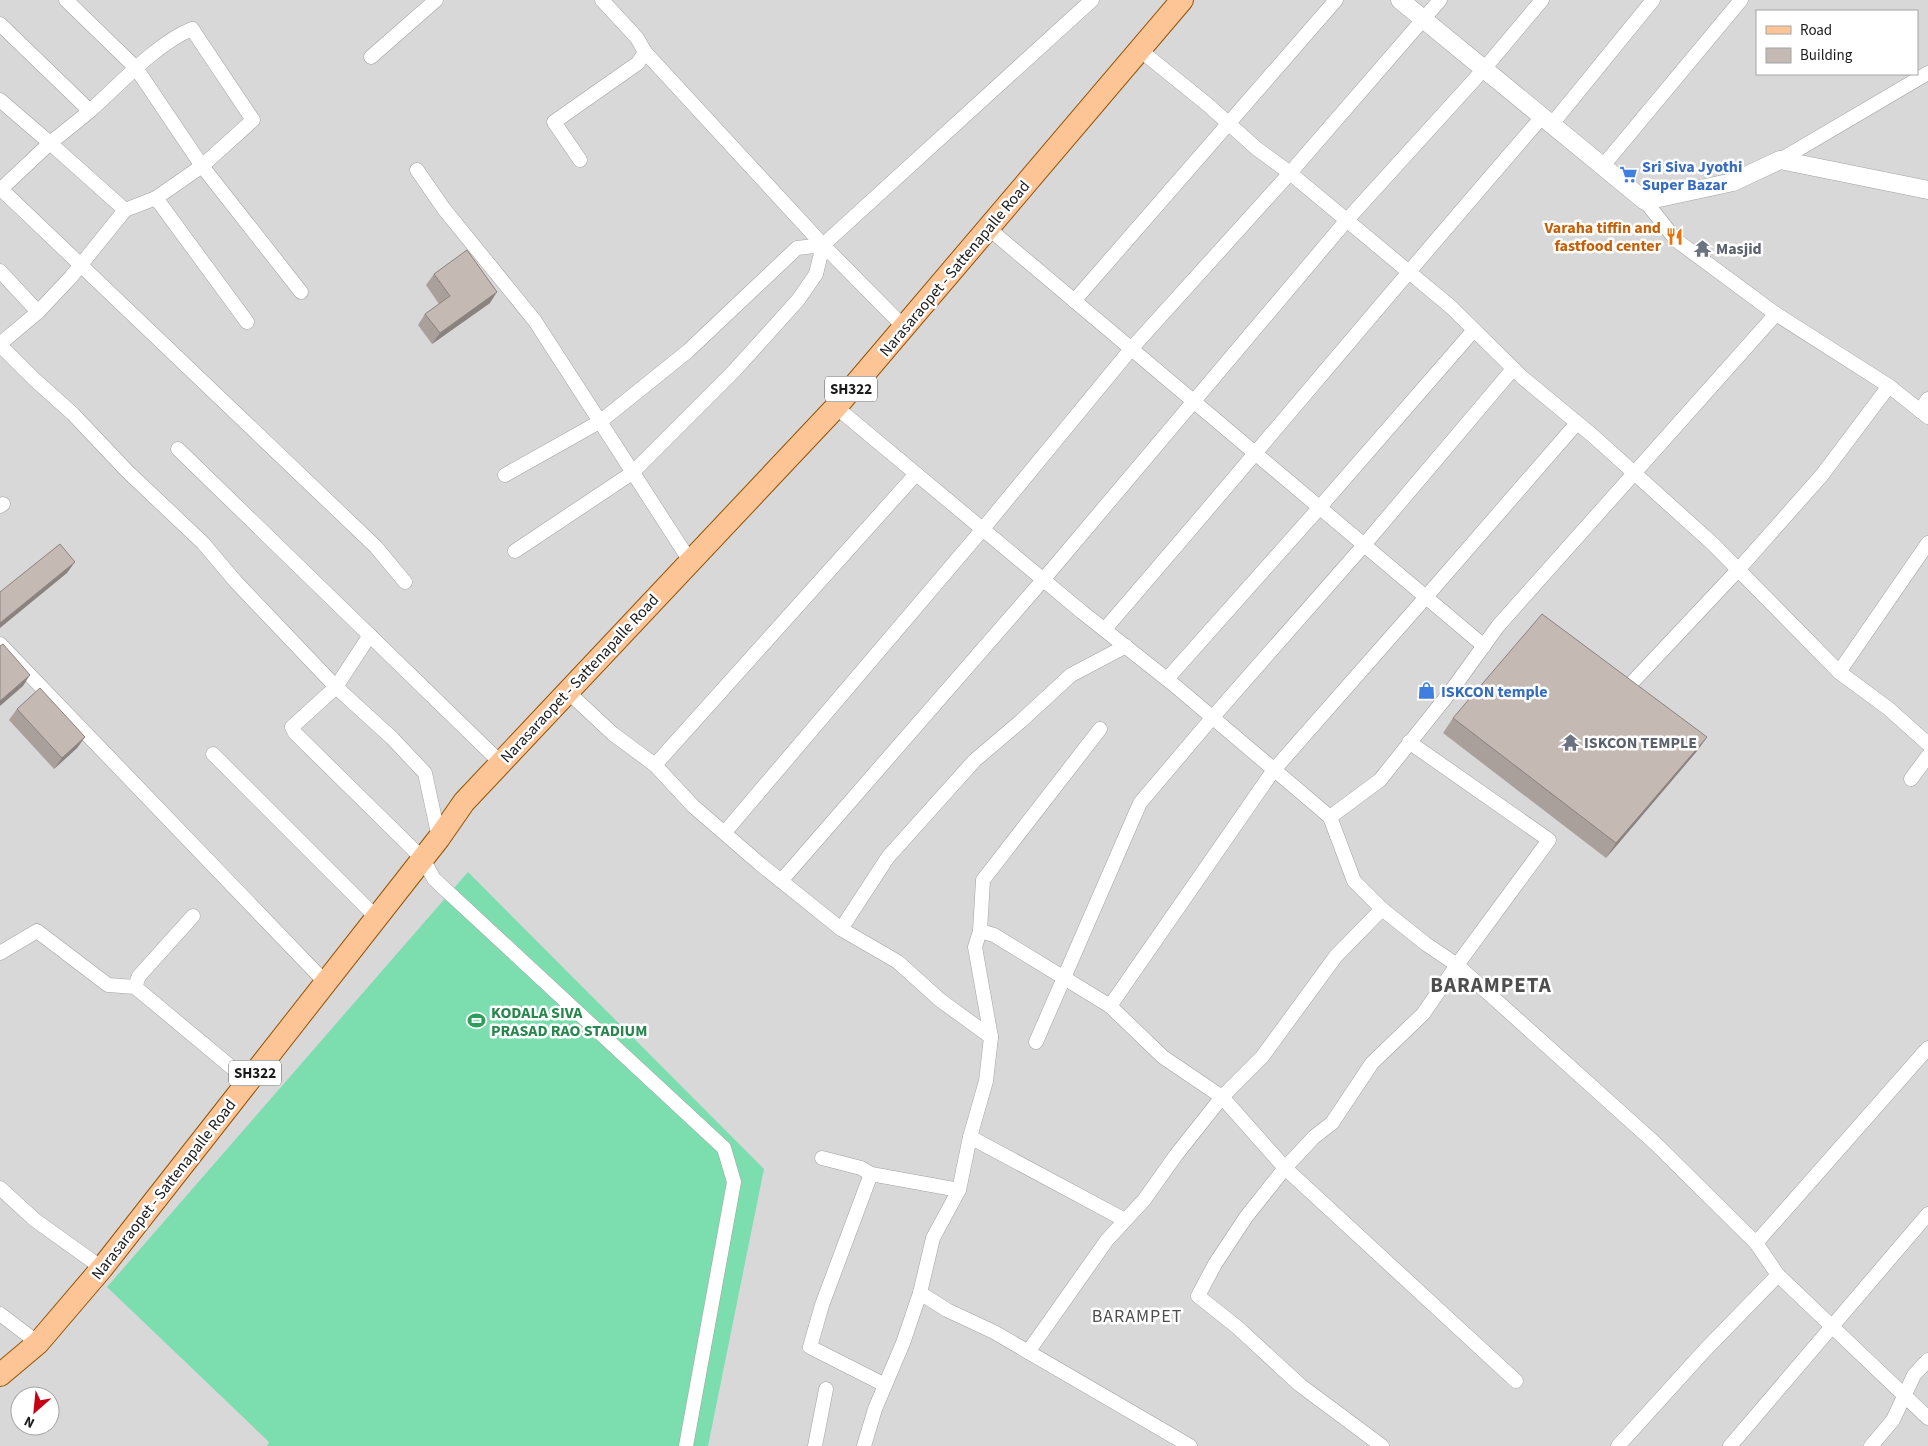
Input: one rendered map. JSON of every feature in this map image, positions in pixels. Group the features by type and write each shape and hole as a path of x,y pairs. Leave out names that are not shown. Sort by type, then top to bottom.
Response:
{"main road":[{"name":"Narasaraopet - Sattenapalle Road","path":"0,1375 38,1343 102,1268 423,859 464,802 836,407 1182,0"}],"street":[{"path":"66,0 136,68 202,166 301,292"},
{"path":"371,56 436,0"},
{"path":"602,0 638,38 645,52 822,245 904,326"},
{"path":"505,474 601,420 688,351 797,248 822,245 1092,0"},
{"path":"1074,301 1336,0"},
{"path":"1400,0 1645,201 1676,240 1776,314 1889,386 1924,414 1928,399"},
{"path":"725,832 982,530 1130,348 1290,174 1440,0"},
{"path":"781,881 1043,580 1346,221 1484,69 1542,0"},
{"path":"1105,630 1256,454 1408,271 1547,121 1653,0"},
{"path":"1602,167 1741,0"},
{"path":"0,24 90,111"},
{"path":"405,582 376,547 80,266 0,189 50,143 90,111 136,68 179,34 192,29 253,120 202,166 156,198 125,210 80,266 38,312 0,345 73,414 127,471 203,543 236,582 336,687 392,738 425,773 439,838"},
{"path":"1140,50 1256,148 1451,307 1513,368 1713,544 1839,672 1889,709 1928,744"},
{"path":"580,160 554,122 638,62 645,52"},
{"path":"1645,201 1733,182 1780,160 1928,73"},
{"path":"0,100 125,210"},
{"path":"1780,160 1928,190"},
{"path":"417,170 444,209 535,321 601,420 632,473 690,561"},
{"path":"156,198 247,322"},
{"path":"988,228 1484,646"},
{"path":"515,552 632,473 734,371 798,300 816,274 822,245"},
{"path":"0,271 38,312"},
{"path":"1330,817 1380,780 1409,742 1452,692 1498,626 1776,314"},
{"path":"1166,679 1320,507 1474,330"},
{"path":"1036,1042 1066,978 1140,803 1364,545 1513,368"},
{"path":"1627,688 1738,570 1822,475 1889,386"},
{"path":"836,407 1330,817 1354,880 1382,909 1426,944 1458,965 1656,1144 1756,1243 1778,1275 1928,1418"},
{"path":"1110,1006 1273,771 1577,423"},
{"path":"178,449 500,762"},
{"path":"655,765 916,474"},
{"path":"1839,672 1928,543"},
{"path":"370,635 336,687 292,727 295,733 423,859 434,880 724,1148 734,1182 686,1446"},
{"path":"0,644 326,983"},
{"path":"841,929 888,857 975,760 1071,675 1126,646"},
{"path":"567,691 613,734 655,765 693,806 781,881 841,929 898,962 940,1000 991,1037"},
{"path":"864,1446 875,1408 903,1343 920,1293 933,1238 959,1190 970,1137 986,1081 991,1037 975,946 980,931 983,880 1100,729"},
{"path":"1382,1446 1300,1385 1237,1328 1198,1296 1215,1264 1246,1218 1285,1168 1314,1136 1332,1124 1372,1063 1423,1014 1550,840 1409,742"},
{"path":"213,754 377,918"},
{"path":"1911,779 1928,756"},
{"path":"1028,1352 1107,1240 1144,1200 1176,1155 1222,1097 1262,1057 1336,956 1382,909"},
{"path":"134,987 139,976 193,916"},
{"path":"0,954 37,931 108,985 134,987 248,1082"},
{"path":"980,931 994,935 1110,1006 1163,1056 1222,1097 1285,1168 1516,1381"},
{"path":"1756,1243 1928,1048"},
{"path":"970,1137 1125,1220"},
{"path":"822,1158 861,1168 871,1174 959,1190"},
{"path":"871,1174 822,1305 810,1347 885,1385"},
{"path":"0,1188 35,1220 102,1268"},
{"path":"1730,1446 1928,1214"},
{"path":"1618,1446 1705,1350 1778,1275"},
{"path":"920,1293 1028,1352 1190,1446"},
{"path":"0,1314 38,1343"},
{"path":"1871,1446 1893,1420 1914,1375 1928,1360"},
{"path":"816,1446 826,1389"}],"shaded area":[{"path":"0,0 1928,0 1928,1446 0,1446"}],"green space":[{"name":"KODALA SIVA PRASAD RAO STADIUM","path":"468,872 764,1169 708,1446 267,1446 269,1442 107,1287"}],"building":[{"path":"467,250 497,292 440,333 425,314 450,296 434,274"},
{"path":"60,544 75,562 0,623 0,592"},
{"name":"ISKCON TEMPLE","path":"1542,614 1707,737 1616,843 1453,718"},
{"path":"3,644 30,675 0,701 0,646"},
{"path":"40,688 85,737 62,758 17,709"}],"place":[{"name":"Sri Siva Jyothi Super Bazar","path":"1628,175"},
{"name":"Varaha tiffin and fastfood center","path":"1675,236"},
{"name":"Masjid","path":"1702,248"},
{"name":"ISKCON temple","path":"1427,691"},
{"name":"ISKCON TEMPLE","path":"1570,742"},
{"name":"KODALA SIVA PRASAD RAO STADIUM","path":"477,1021"}],"district":[{"name":"BARAMPETA","path":"1491,985"},
{"name":"BARAMPET","path":"1137,1316"}]}
